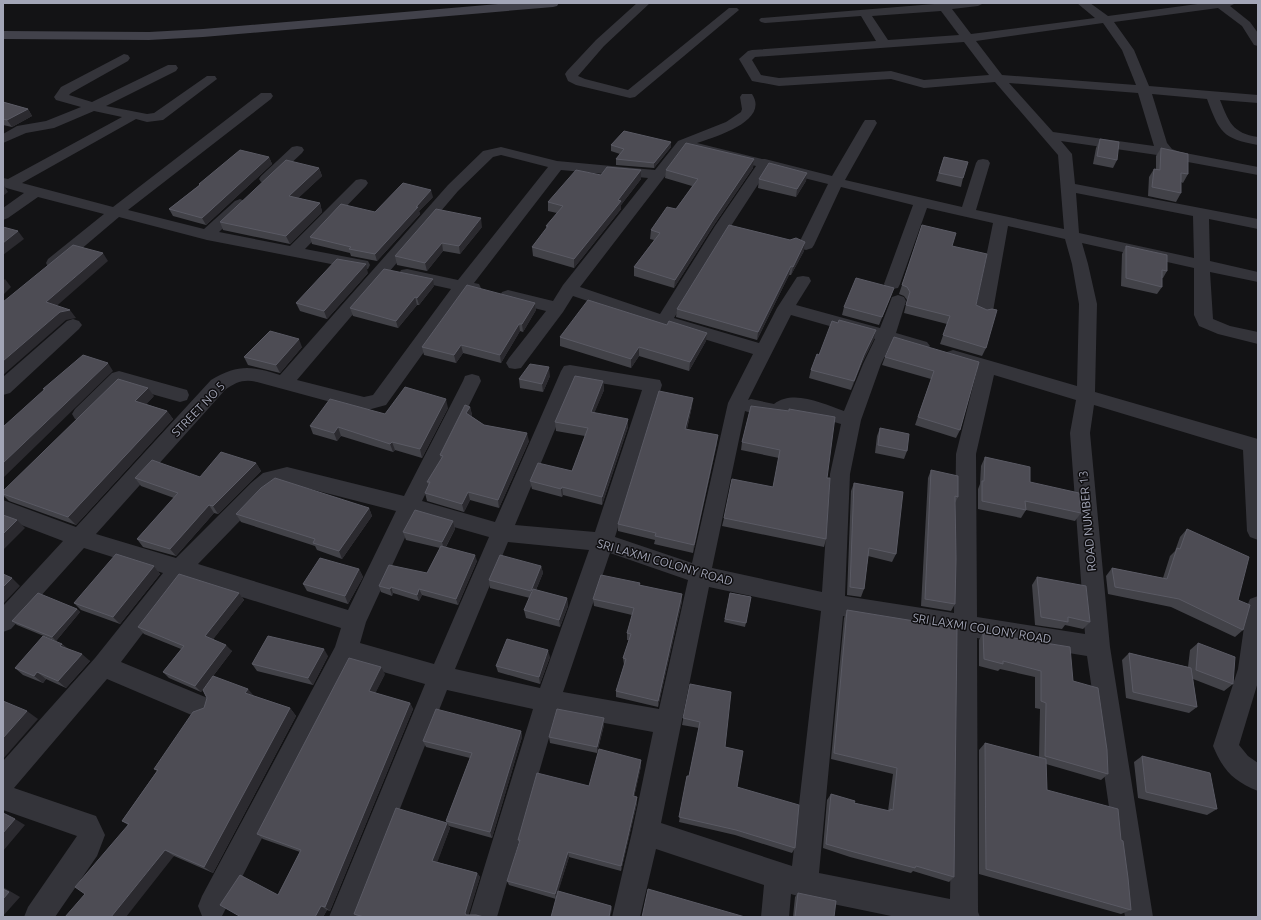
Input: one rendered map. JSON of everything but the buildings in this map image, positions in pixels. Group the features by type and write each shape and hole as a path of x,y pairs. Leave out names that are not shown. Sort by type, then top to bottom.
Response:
{"street":[{"path":"3,35 149,36 203,33 553,3"},
{"path":"644,3 591,51 571,74 572,78 581,82 630,94 733,10"},
{"path":"765,20 978,3"},
{"path":"1083,3 1106,20 1120,36 1128,50 1144,90 1160,144 1167,152"},
{"path":"1258,42 1252,23 1223,3 968,38 752,54 745,59 756,78 779,82 891,74 924,84 998,78 1258,99"},
{"name":"ROAD NUMBER 13","path":"941,5 998,78 1065,154 1069,187 1068,197 1072,237 1080,264 1088,304 1086,395 1080,433 1098,648 1139,917"},
{"path":"865,13 884,44"},
{"path":"124,58 66,90 61,97 94,107 147,118 158,117 212,78"},
{"path":"3,139 22,129 49,125 94,107 172,68"},
{"path":"1212,95 1226,129 1236,136 1258,141"},
{"path":"44,271 116,212 266,96"},
{"path":"515,363 557,308 569,289 683,144 729,126 746,115 749,110 747,97"},
{"path":"7,183 86,142 103,135 134,115"},
{"path":"806,245 836,182 870,123"},
{"path":"1048,135 1167,152 1177,156 1258,171"},
{"path":"683,144 765,163 836,182 1072,237 1258,277"},
{"path":"207,235 297,150"},
{"path":"284,384 453,188 488,154 494,152 507,152 556,165 658,175"},
{"path":"664,322 730,228 765,163"},
{"path":"968,212 983,163"},
{"name":"STREET NO 5","path":"3,622 81,538 218,385 231,376 248,373 284,384 364,404 379,400 463,285 556,165"},
{"path":"7,183 36,192 207,235 463,285 557,308"},
{"path":"293,252 361,183"},
{"path":"1069,187 1258,224"},
{"path":"3,215 36,192"},
{"path":"892,284 922,202"},
{"path":"1200,213 1203,315 1205,322 1213,327 1229,332 1258,338"},
{"path":"984,311 998,243 1001,220"},
{"path":"626,917 646,832 737,403 786,308 803,281"},
{"path":"569,289 664,322 763,351"},
{"path":"775,917 791,880 833,604 840,474 851,420 872,364 886,335 898,301"},
{"path":"786,308 886,335 1255,446 1258,531"},
{"path":"3,388 73,325"},
{"path":"646,832 791,880 894,910 965,917 966,454 987,366"},
{"path":"343,917 440,677 570,371 653,386 603,542 548,701 482,917"},
{"path":"68,429 119,378 180,395"},
{"path":"212,906 346,650 354,622 409,506 472,381"},
{"path":"737,403 772,411 779,410 783,406 789,404 801,405 851,420"},
{"name":"SRI LAXMI COLONY ROAD","path":"3,781 103,666 179,568 258,489 270,479 287,475 409,506 501,532 603,542 700,575 833,604 1098,648"},
{"path":"3,509 81,538 354,622"},
{"path":"1258,606 1254,671 1226,746 1230,758 1238,766 1258,778"},
{"path":"346,650 440,677 548,701 668,723"},
{"path":"103,666 201,707"},
{"path":"3,797 86,826 91,835 87,846 38,917"}]}
